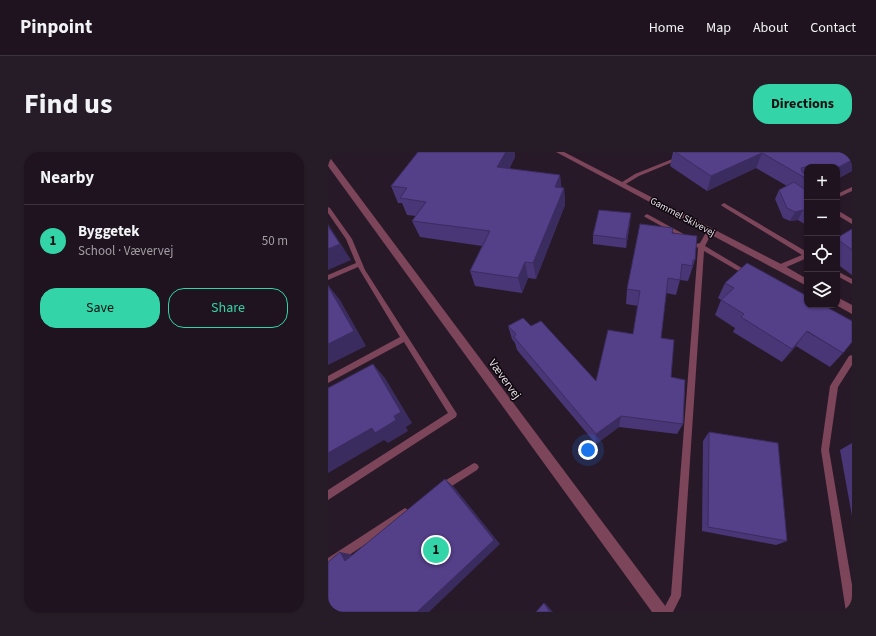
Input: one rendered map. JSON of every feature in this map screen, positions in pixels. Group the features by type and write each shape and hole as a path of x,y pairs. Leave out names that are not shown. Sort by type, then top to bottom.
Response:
{"street":[{"name":"Gammel Skivevej","path":"559,152 710,230 804,281"},
{"name":"Vævervej","path":"328,161 661,612"},
{"path":"840,303 852,310"}],"lane":[{"path":"622,184 637,175 694,152"},
{"path":"840,195 852,189"},
{"path":"724,205 804,253"},
{"path":"328,210 349,239 359,264 453,414 328,495"},
{"path":"840,214 852,222"},
{"path":"647,216 756,278"},
{"path":"667,612 676,596 701,247 710,230"},
{"path":"780,267 804,256"},
{"path":"328,278 359,264"},
{"path":"840,275 852,282"},
{"path":"328,380 405,338"},
{"path":"851,612 825,450 834,386 852,358"},
{"path":"430,495 474,467"},
{"path":"328,564 411,508"}],"building":[{"path":"418,152 506,152 497,167 560,175 555,187 564,188 533,263 525,262 518,278 470,271 490,231 412,221 426,202 400,198 407,188 391,186"},
{"path":"675,152 852,152 852,160 840,166 840,164 804,164 804,168 801,168 804,173 804,177 762,153 711,176"},
{"path":"794,182 804,189 804,211 795,212 787,208 779,190"},
{"path":"599,210 631,213 626,239 593,235"},
{"path":"640,224 673,228 672,233 697,236 695,260 693,260 692,266 682,264 680,280 668,278 661,338 674,340 671,377 685,380 683,424 621,416 596,434 514,337 516,334 508,326 523,318 531,326 541,321 596,381 608,330 633,334 640,291 627,289"},
{"path":"328,226 340,244 328,249"},
{"path":"852,229 852,250 840,241 840,236"},
{"path":"747,263 804,294 804,308 828,308 852,321 852,342 843,353 807,331 792,349 741,317 744,314 721,300 734,288 725,283"},
{"path":"328,286 354,331 328,344"},
{"path":"373,364 401,412 394,416 396,420 375,433 372,428 328,453 328,388"},
{"path":"709,432 778,443 787,541 708,527"},
{"path":"445,479 494,540 417,612 328,612 328,562 340,552 345,561"},
{"path":"544,603 550,612 536,612"}],"place":[{"name":"Byggetek","path":"436,550"}]}
